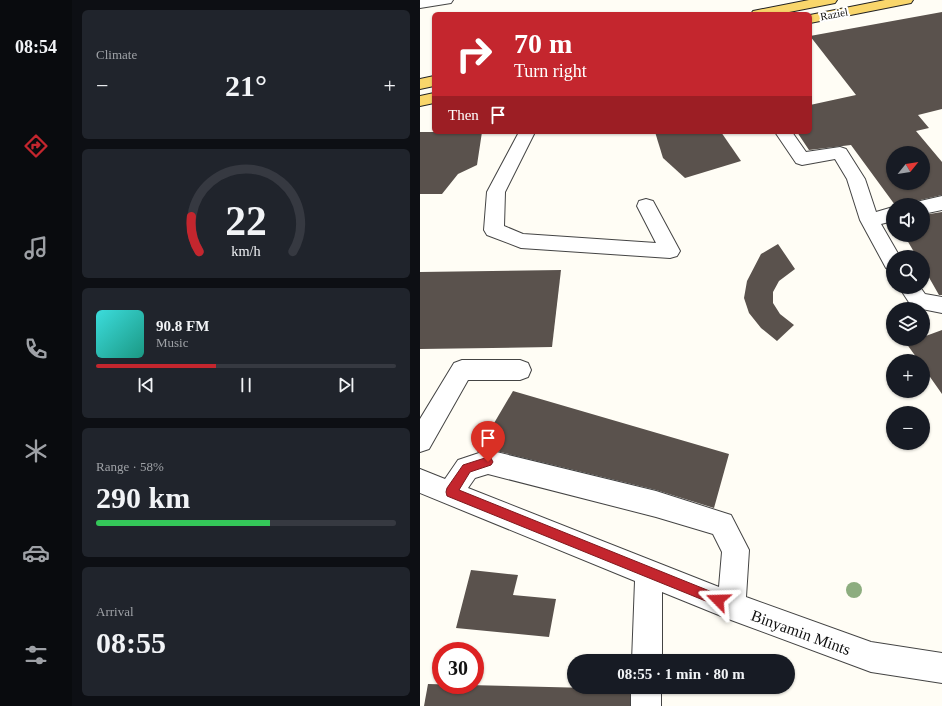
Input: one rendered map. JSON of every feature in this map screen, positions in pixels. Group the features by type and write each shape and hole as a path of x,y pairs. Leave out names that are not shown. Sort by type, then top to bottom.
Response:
{"main road":[{"name":"Raziel","path":"765,12 798,3 830,0"},
{"name":"Raziel","path":"812,19 906,0"},
{"path":"420,84 432,81"}],"street":[{"path":"420,4 446,0"},
{"path":"526,134 496,192 494,230 521,241 670,251 646,206"},
{"path":"785,134 802,159 840,152 856,179 869,220 886,250"},
{"path":"930,206 942,203"},
{"path":"869,220 886,216"},
{"path":"914,294 919,301 942,305"},
{"path":"420,441 462,370 520,370"},
{"path":"451,492 467,468 488,462 649,502 722,524 736,550 732,606"},
{"name":"Binyamin Mints","path":"420,481 451,492 732,606 871,657 942,668"},
{"path":"647,654 649,572"},
{"path":"646,694 646,706"}],"building":[{"path":"942,12 942,109 918,115 929,128 916,131 929,146 886,146 886,190 930,190 930,148 942,162 942,195 929,198 890,198 851,145 809,150 798,134 812,134 812,105 856,95 812,39 812,36"},
{"path":"420,132 432,132 432,134 482,134 477,165 458,174 442,194 420,194"},
{"path":"656,134 722,134 741,161 685,178 663,158"},
{"path":"942,212 942,295 939,295 930,279 930,250 913,250 908,242 930,242 930,214"},
{"path":"778,244 795,269 779,281 773,292 773,303 780,314 794,325 777,341 761,328 749,313 744,298 747,281 761,254"},
{"path":"561,270 552,347 420,349 420,272"},
{"path":"942,330 942,394 930,377 930,354 914,354 908,346 930,346 930,334"},
{"path":"513,391 729,454 714,508 656,490 488,449 477,452"},
{"path":"471,570 518,575 513,595 556,599 549,637 456,628"},
{"path":"428,684 432,684 432,694 484,694 484,685 567,687 567,694 630,694 630,706 424,706"}],"route":[{"path":"488,462 467,468 451,492 718,600"}]}
